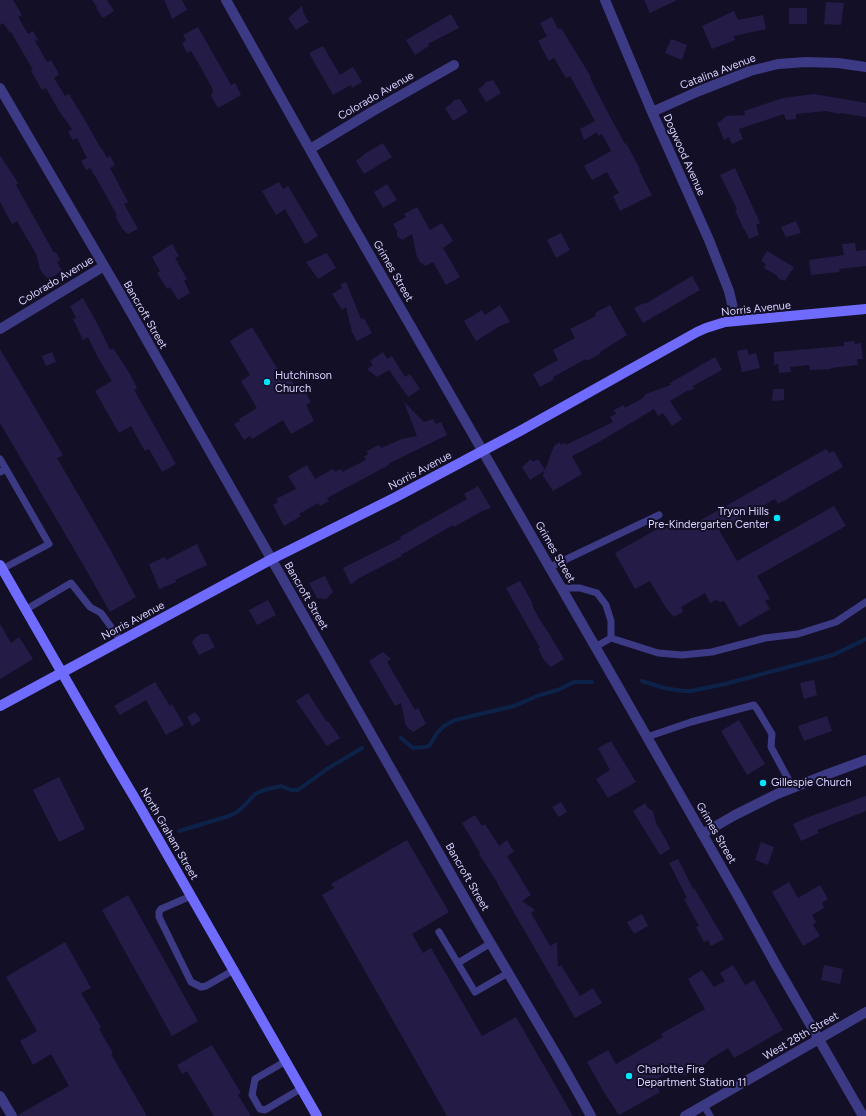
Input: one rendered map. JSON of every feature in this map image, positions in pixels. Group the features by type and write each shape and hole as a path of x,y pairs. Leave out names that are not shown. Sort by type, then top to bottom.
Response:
{"street":[{"name":"Grimes Street","path":"226,0 354,227 863,1116"},
{"name":"Dogwood Avenue","path":"605,0 652,112 712,246 729,291 736,321"},
{"name":"Catalina Avenue","path":"652,112 699,91 750,71 778,64 806,62 838,63 866,67"},
{"name":"Colorado Avenue","path":"310,149 454,65"},
{"name":"Bancroft Street","path":"0,88 104,266 508,973 592,1116"},
{"name":"Colorado Avenue","path":"0,329 104,266"},
{"name":"Norris Avenue","path":"0,706 272,559 394,498 539,421 697,332 706,328 736,321 866,309"},
{"name":"North Graham Street","path":"1,567 317,1116"},
{"path":"702,834 740,812 793,788 866,760"},
{"name":"West 28th Street","path":"685,1116 866,1012"},
{"path":"0,1096 12,1116"}],"lane":[{"path":"0,459 3,471 49,544 1,567"},
{"path":"550,567 659,515"},
{"path":"25,610 71,583 90,607 101,613 121,641"},
{"path":"561,588 580,588 597,593 606,605 611,621 611,638"},
{"path":"595,647 611,638 658,653 682,655 712,652 765,638 798,634 836,622 866,602"},
{"path":"647,737 691,722 754,705 772,734 771,747 793,788"},
{"path":"191,896 161,909 159,912 159,917 191,982 201,987 206,986 234,970"},
{"path":"439,932 475,992 508,973"},
{"path":"458,963 491,943"},
{"path":"286,1061 255,1079 252,1095 260,1109 265,1110 302,1088"},
{"path":"704,1105 710,1116"}],"building":[{"path":"0,0 13,0 22,15 18,17 28,34 33,31 38,40 35,41 47,62 51,60 59,74 54,78 65,96 69,94 101,149 107,158 110,156 115,165 110,168 128,202 124,204 138,229 128,234 123,230 115,216 117,215 95,176 90,168 86,170 81,161 87,158 77,138 73,140 68,132 72,129 59,111 46,88 42,90 31,71 33,70 11,32 10,33 3,23 0,25"},
{"path":"92,0 107,0 114,11 103,18"},
{"path":"164,0 182,0 187,10 172,19"},
{"path":"644,0 677,0 650,13"},
{"path":"826,2 844,3 841,25 824,24"},
{"path":"302,6 304,14 309,22 296,30 288,18"},
{"path":"789,8 807,8 807,24 789,24"},
{"path":"734,11 738,20 763,15 766,29 734,36 735,40 712,49 702,26"},
{"path":"451,14 459,28 428,44 429,46 415,55 406,40"},
{"path":"552,17 558,29 561,28 591,77 590,78 606,109 640,169 639,170 652,195 620,211 613,196 619,193 607,172 592,180 584,166 611,151 602,134 598,136 597,132 584,140 580,129 595,121 570,76 566,78 554,58 549,61 538,41 547,36 540,23"},
{"path":"198,27 231,85 235,83 241,95 218,108 211,96 213,90 203,71 191,51 187,53 182,43 186,40 183,35"},
{"path":"671,39 687,45 682,60 665,53"},
{"path":"323,46 340,75 353,67 362,82 352,88 351,85 333,95 309,53"},
{"path":"493,80 501,93 486,102 478,89 486,82"},
{"path":"814,94 866,103 866,117 826,111 796,114 796,119 786,120 784,114 739,129 743,139 732,144 729,137 724,140 717,123 726,116 745,115 744,111 783,98"},
{"path":"460,99 468,112 453,121 445,108 454,100"},
{"path":"383,143 392,157 364,174 356,161"},
{"path":"0,155 18,183 16,185 54,253 56,252 60,260 57,262 62,271 49,279 40,269 36,254 17,221 12,224 0,202"},
{"path":"735,168 760,223 756,225 759,235 749,239 735,210 737,209 720,175"},
{"path":"279,182 283,189 288,186 318,236 305,244 285,209 276,215 262,191"},
{"path":"387,184 397,200 383,208 374,192"},
{"path":"417,207 430,230 442,223 453,241 443,248 460,277 446,285 433,262 425,266 420,262 417,257 412,234 402,240 397,236 397,231 393,224 406,217 404,214"},
{"path":"796,221 801,233 786,237 781,227"},
{"path":"561,233 570,250 556,258 547,240"},
{"path":"855,243 856,251 866,250 866,266 839,269 840,272 811,275 809,260 844,255 842,244"},
{"path":"172,244 179,256 175,258 187,279 184,281 190,293 178,300 170,287 167,289 157,273 160,271 152,257"},
{"path":"767,251 794,267 785,281 779,279 776,275 764,268 766,264 761,261"},
{"path":"327,253 336,268 318,279 306,262"},
{"path":"692,276 700,290 643,323 634,308 644,303 645,304"},
{"path":"346,282 361,319 364,318 372,333 357,341 352,332 346,307 342,310 332,294 342,288 341,284"},
{"path":"83,298 110,350 113,348 130,374 137,388 134,390 176,464 162,472 149,449 145,451 131,426 119,433 95,391 112,381 88,337 83,340 73,319 76,318 70,306"},
{"path":"500,305 510,322 498,327 476,341 464,321 482,310 485,315"},
{"path":"610,305 627,335 600,352 601,353 587,361 586,359 553,377 554,379 540,387 533,374 558,360 553,350 575,338 570,329 596,316 595,313"},
{"name":"Hutchinson Church","path":"252,327 281,375 286,372 295,386 300,384 311,402 306,405 314,421 291,434 283,420 252,439 250,436 244,440 234,424 240,421 239,419 257,408 241,381 250,375 230,341"},
{"path":"854,341 855,344 861,343 863,359 857,359 858,365 810,370 809,365 790,367 791,372 779,373 778,364 774,365 774,352 844,346 844,342"},
{"path":"0,349 63,455 57,458 136,597 110,612 0,423"},
{"path":"747,349 749,355 756,353 760,368 742,372 737,351"},
{"path":"52,352 56,362 46,366 42,356"},
{"path":"383,352 387,359 392,356 405,377 410,374 420,389 408,397 389,370 377,377 367,369 373,365 370,361"},
{"path":"715,357 722,370 693,386 694,389 687,391 670,401 682,419 672,426 663,413 658,416 654,409 599,442 572,456 582,474 553,491 543,476 544,471 530,480 522,467 531,459 533,462 538,459 545,470 554,446 560,442 561,445 565,443 566,445 613,422 610,417 616,414 614,410 624,405 625,408 643,398 646,394 671,385 670,383"},
{"path":"773,389 784,389 784,400 772,401"},
{"path":"404,402 424,422 433,419 436,424 441,422 447,435 388,464 389,465 327,498 329,501 320,506 318,503 299,514 301,516 284,526 273,505 278,502 276,499 296,489 288,476 307,465 315,479 333,469 335,472 341,469 342,472 366,460 364,457 368,454 367,451 379,445 381,448 402,439 417,436"},
{"path":"826,449 829,453 834,451 843,467 778,504 775,499 719,530 737,561 834,506 846,526 757,576 770,599 765,601 770,609 739,627 724,601 720,602 716,600 710,603 705,593 681,607 683,612 674,617 666,608 650,581 635,589 615,553 661,527 662,530 682,519 687,528"},
{"path":"478,486 491,508 482,511 454,527 453,525 401,555 402,556 359,578 351,585 343,568 401,539 400,537 467,499 464,494"},
{"path":"197,544 207,565 175,580 176,582 159,589 149,564 165,557 166,560"},
{"path":"325,576 333,592 326,599 317,598 309,583"},
{"path":"520,581 533,604 532,605 538,617 564,659 551,667 544,660 538,649 540,648 506,588"},
{"path":"268,600 276,615 257,625 249,610"},
{"path":"0,624 11,643 19,637 33,659 0,679"},
{"path":"201,634 208,634 215,647 199,655 192,642"},
{"path":"383,652 391,659 387,662 415,710 418,708 426,724 413,732 405,723 401,703 395,706 369,661"},
{"path":"814,680 817,695 804,699 800,683"},
{"path":"155,682 170,706 172,704 184,725 166,735 146,700 120,715 114,706"},
{"path":"308,693 327,722 328,721 340,738 327,746 296,701"},
{"path":"195,712 201,720 192,726 187,717"},
{"path":"827,716 832,731 804,741 798,726"},
{"path":"739,720 765,764 747,775 721,731"},
{"path":"611,741 636,782 608,798 596,779 610,770 598,748"},
{"path":"59,777 85,829 59,842 33,790"},
{"path":"866,796 866,811 817,830 819,833 801,841 793,824"},
{"path":"561,802 567,812 559,817 552,807"},
{"path":"645,803 648,808 653,811 656,823 670,849 660,855 633,811"},
{"path":"475,815 482,826 485,824 499,846 507,840 514,852 507,856 531,895 522,901 535,910 531,913 550,946 557,942 558,967 561,965 580,996 593,988 602,1003 575,1018 462,823"},
{"path":"407,840 449,912 412,934 423,953 431,948 482,1036 516,1017 573,1116 447,1116 322,895 334,888 331,884"},
{"path":"761,842 774,847 768,865 755,860"},
{"path":"678,859 693,889 694,888 724,939 711,946 708,940 704,942 696,927 699,926 684,899 687,898 669,863"},
{"path":"789,882 798,898 820,885 828,899 822,903 824,908 812,915 816,922 813,925 820,936 803,946 772,892"},
{"path":"128,895 198,1021 172,1036 102,910"},
{"path":"642,914 648,926 634,934 627,922"},
{"path":"65,942 91,988 81,993 101,1027 99,1029 113,1053 111,1054 147,1116 18,1116 69,1086 51,1054 33,1065 20,1041 37,1031 6,977"},
{"path":"733,965 745,985 754,980 783,1030 734,1058 728,1048 684,1076 679,1067 653,1081 660,1092 619,1115 587,1062 608,1050 616,1064 663,1037 661,1034 705,1009 688,979 702,970 714,987 725,981 720,973"},
{"path":"824,965 843,969 840,984 821,980"},
{"path":"212,1045 241,1093 238,1095 251,1116 214,1116 187,1071 182,1074 177,1065"}],"waterway":[{"path":"642,681 664,688 691,691 725,684 833,655 866,639"},
{"path":"401,738 413,748 426,747 430,745 437,733 444,726 455,720 514,706 540,695 558,690 574,682 592,682"},
{"path":"179,831 229,816 237,812 255,794 264,790 281,786 291,790 298,790 327,769 362,748"}],"place":[{"name":"Hutchinson Church","path":"267,382"},
{"name":"Tryon Hills Pre-Kindergarten Center","path":"777,518"},
{"name":"Gillespie Church","path":"763,783"},
{"name":"Charlotte Fire Department Station 11","path":"629,1076"}]}
